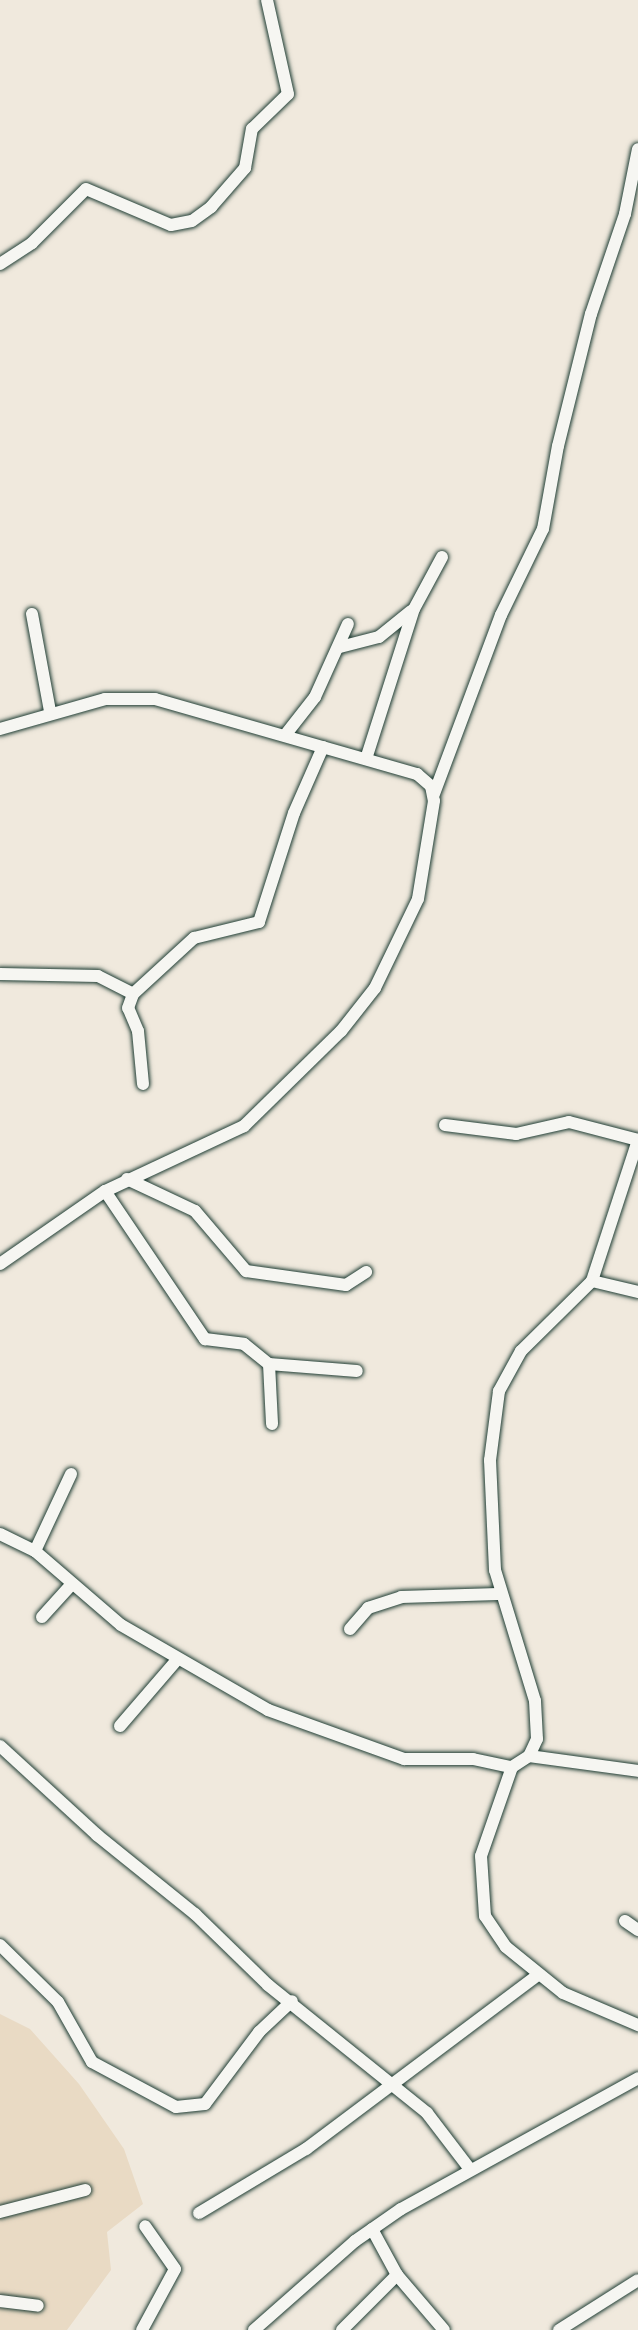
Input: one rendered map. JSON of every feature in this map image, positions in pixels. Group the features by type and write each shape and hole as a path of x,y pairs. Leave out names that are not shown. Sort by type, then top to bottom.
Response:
{"street":[{"path":"0,264 32,243 86,189 171,225 191,221 211,207 245,169 252,129 288,94 267,0"},
{"path":"0,1264 105,1191 244,1126 363,1004 418,899 434,794 501,615 543,530 558,446 591,314 625,214 638,149"},
{"path":"366,759 414,609 442,557"},
{"path":"340,647 379,637 414,609"},
{"path":"32,614 50,711"},
{"path":"286,734 309,707 340,647 348,624"},
{"path":"0,729 50,711 137,697 286,734 417,774 434,794"},
{"path":"143,1084 138,1031 128,1008 133,994 194,938 259,922 295,813 323,747"},
{"path":"0,974 98,976 133,994"},
{"path":"445,1125 516,1134 569,1122 638,1140 592,1281 521,1351 499,1391 489,1505 498,1594 535,1702 537,1739 529,1756 512,1767 481,1856 483,1897 491,1930 539,1974 588,2007 638,2025"},
{"path":"127,1180 195,1211 246,1271 346,1286 366,1272"},
{"path":"105,1191 205,1339 244,1344 269,1364 357,1371"},
{"path":"592,1281 638,1293"},
{"path":"269,1364 272,1424"},
{"path":"35,1551 71,1474"},
{"path":"0,1534 35,1551 71,1585 176,1661 268,1710 391,1755 512,1767"},
{"path":"42,1617 71,1585"},
{"path":"350,1629 369,1608 401,1597 498,1594"},
{"path":"120,1726 176,1661"},
{"path":"0,1746 292,2001 395,2085 444,2131 468,2168"},
{"path":"529,1756 638,1771"},
{"path":"625,1921 638,1930"},
{"path":"0,1945 58,2002 92,2062 176,2107 205,2104 259,2032 292,2001"},
{"path":"199,2213 306,2149 395,2085 539,1974"},
{"path":"254,2330 372,2229 468,2168 638,2078"},
{"path":"0,2212 85,2190"},
{"path":"142,2330 175,2269 145,2227"},
{"path":"372,2229 397,2275 443,2330"},
{"path":"342,2330 397,2275"},
{"path":"559,2330 638,2280"},
{"path":"0,2301 38,2306"}],"shaded area":[{"path":"0,2014 30,2029 79,2084 124,2149 143,2204 107,2232 111,2270 67,2330 0,2330"}]}
